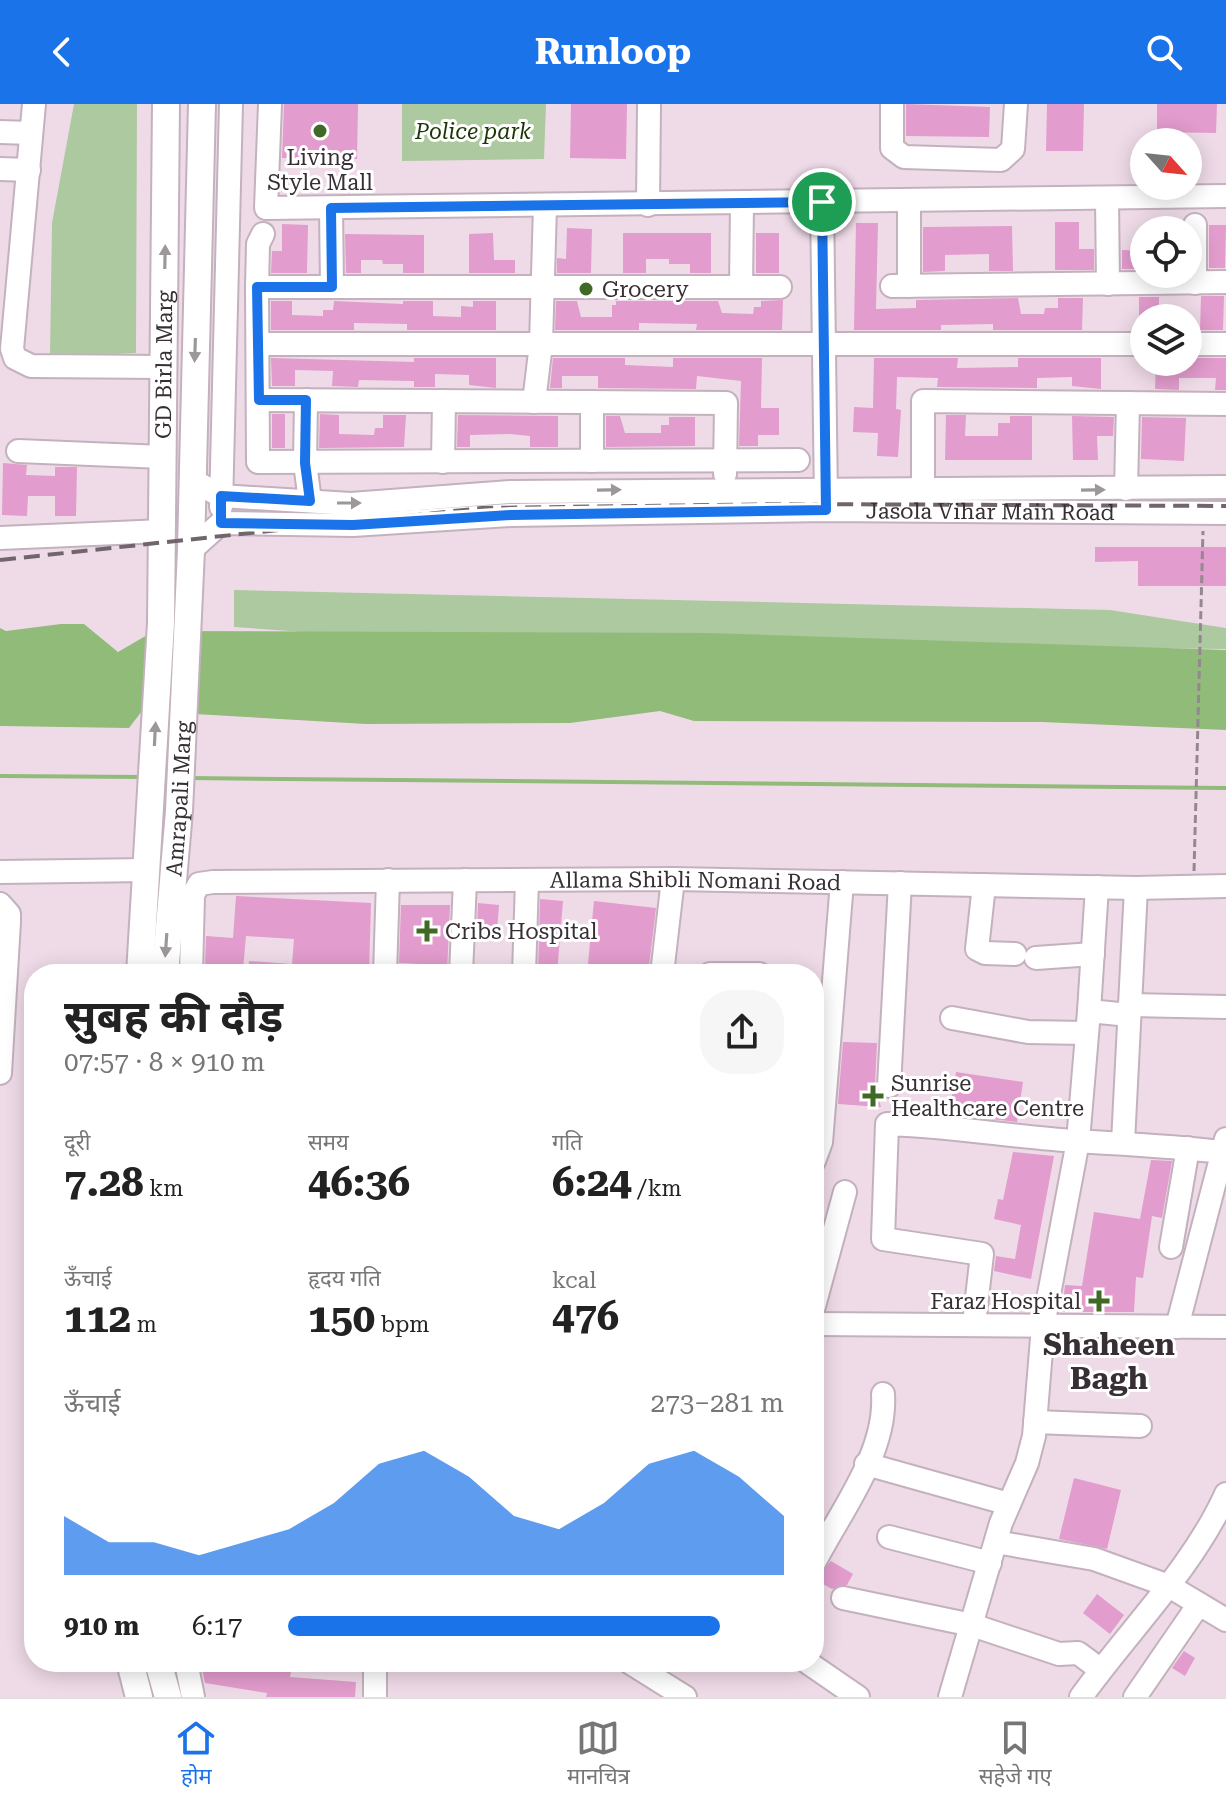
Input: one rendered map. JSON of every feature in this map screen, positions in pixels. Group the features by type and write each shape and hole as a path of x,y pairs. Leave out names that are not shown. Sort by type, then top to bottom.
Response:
{"main road":[{"name":"GD Birla Marg","path":"166,104 163,531 174,622"},
{"name":"GD Birla Marg","path":"174,622 191,550 202,104"},
{"name":"Amrapali Marg","path":"167,964 181,895 174,622"},
{"name":"Amrapali Marg","path":"141,964 151,812 174,622"},
{"path":"133,1672 139,1697"},
{"path":"161,1672 168,1697"}],"street":[{"path":"34,104 23,220 8,290 12,349 22,364 164,367"},
{"path":"191,550 221,523 231,104"},
{"path":"270,104 266,208 1226,196"},
{"path":"648,205 649,104"},
{"path":"892,104 892,148 904,157 1001,160 1013,149 1016,104"},
{"path":"0,132 31,133"},
{"path":"0,169 29,170"},
{"path":"1107,198 1108,284"},
{"path":"909,201 901,286 1130,284"},
{"path":"822,202 826,500"},
{"path":"741,287 742,204"},
{"path":"534,402 541,344 545,206"},
{"path":"331,208 332,287"},
{"path":"0,219 23,220"},
{"path":"263,234 258,244 257,287 258,462 798,460"},
{"path":"1202,283 1226,282"},
{"path":"257,287 780,287"},
{"path":"258,344 1130,344"},
{"path":"1202,344 1226,344"},
{"path":"259,400 726,403 725,488"},
{"path":"306,400 305,463 310,501"},
{"path":"443,462 444,401"},
{"path":"923,490 923,401 1226,404"},
{"path":"592,402 592,461"},
{"path":"1126,489 1128,403"},
{"path":"18,451 163,457"},
{"path":"509,462 510,492"},
{"name":"Jasola Vihar Main Road","path":"192,480 221,496 351,504 510,492 725,488 826,500 1226,513"},
{"name":"Jasola Vihar Main Road","path":"221,523 353,525 826,500 923,490 1226,487"},
{"path":"1152,488 1153,513"},
{"path":"0,538 163,531"},
{"path":"0,872 148,870"},
{"path":"663,964 673,879"},
{"name":"Allama Shibli Nomani Road","path":"181,895 199,884 213,882 388,880 673,879 1136,888 1226,886"},
{"path":"385,964 388,880"},
{"path":"461,964 465,880"},
{"path":"524,964 527,880"},
{"path":"824,1105 842,882"},
{"path":"889,1086 900,883"},
{"path":"984,885 977,949 985,953 1026,956 1093,954"},
{"path":"950,1697 993,1552 1027,1463 1035,1422 1043,1326 1078,1141 1097,887"},
{"path":"1123,1142 1136,888"},
{"path":"181,895 190,964"},
{"path":"0,904 9,914 0,1073"},
{"path":"952,1018 1028,1032 1088,1022 1130,1010 1226,1007"},
{"path":"974,1324 982,1254 883,1239 887,1124 945,1126 1078,1141 1188,1148 1224,1145 1177,1327"},
{"path":"1171,1247 1188,1148"},
{"path":"824,1269 845,1192"},
{"path":"824,1324 1226,1327"},
{"path":"824,1544 866,1464 884,1417 883,1394"},
{"path":"1035,1422 1140,1426"},
{"path":"866,1464 1009,1504"},
{"path":"1081,1697 1169,1586 1226,1494"},
{"path":"889,1537 993,1552 1068,1553 1169,1586 1226,1620"},
{"path":"843,1598 972,1625 1059,1654 1078,1653 1101,1670"},
{"path":"1135,1697 1199,1604"},
{"path":"188,1672 193,1697"},
{"path":"375,1672 375,1697"},
{"path":"645,1672 685,1697"},
{"path":"822,1672 858,1697"}],"path":[{"path":"1193,887 1203,526"}],"green space":[{"path":"74,104 137,104 136,353 50,357 52,223"},
{"name":"Police park","path":"402,104 546,104 544,159 402,161"},
{"path":"234,590 1110,610 1226,628 1226,649 980,646 655,657 234,627"}],"shaded area":[{"path":"84,624 118,652 154,631 708,633 1226,650 1226,730 1042,722 694,721 660,711 570,723 366,724 142,711 129,728 0,726 0,628 6,631"}],"building":[{"name":"Living Style Mall","path":"284,104 358,104 357,159 282,158"},
{"path":"571,104 627,104 626,159 570,158"},
{"path":"906,104 990,107 989,137 906,136"},
{"path":"1047,104 1084,104 1083,151 1046,151"},
{"path":"1157,104 1217,104 1216,133 1202,133 1202,128 1157,128"},
{"path":"1055,222 1079,222 1079,249 1094,249 1094,270 1055,270"},
{"path":"856,223 878,223 876,309 916,308 916,300 1018,298 1021,314 1044,314 1045,308 1058,308 1058,298 1083,298 1082,330 993,330 993,324 941,325 941,330 854,330"},
{"path":"282,224 308,225 307,273 271,273 272,251 282,251"},
{"path":"1209,225 1226,225 1225,268 1209,268"},
{"path":"1012,226 1013,271 989,271 989,254 945,255 945,271 923,272 923,227"},
{"path":"567,228 592,229 591,273 557,273 557,258 566,259"},
{"path":"493,233 494,260 515,260 515,273 469,273 469,234"},
{"path":"623,233 711,233 711,273 690,273 690,264 669,264 669,259 646,259 646,273 623,273"},
{"path":"756,233 779,233 779,273 756,273"},
{"path":"345,234 424,235 424,273 403,273 403,264 361,260 361,273 346,273"},
{"path":"1122,250 1130,250 1130,269 1122,269"},
{"path":"1201,296 1224,296 1223,330 1202,330"},
{"path":"1139,297 1159,297 1159,304 1139,304"},
{"path":"783,300 782,330 696,330 697,324 639,323 639,330 555,330 556,301 577,301 581,317 612,317 612,305 616,305 616,301 718,301 722,313 753,314 754,307 761,307 761,301"},
{"path":"271,301 292,301 292,315 323,316 323,310 333,310 334,301 403,304 403,301 433,301 433,316 461,317 461,306 473,307 473,301 496,301 496,330 407,330 407,324 354,323 354,330 271,330"},
{"path":"271,358 414,362 414,358 496,358 496,388 469,385 469,375 435,374 435,387 414,387 414,381 359,380 358,387 332,386 333,371 295,370 295,386 272,386"},
{"path":"553,358 625,358 625,365 673,367 673,358 762,358 761,408 779,408 779,435 758,435 758,446 739,446 741,381 697,376 696,389 598,388 598,376 562,376 562,388 550,388"},
{"path":"874,358 958,358 957,368 1018,367 1018,358 1101,358 1101,389 1072,386 1072,377 1037,378 1037,388 937,387 938,378 897,377 896,409 901,410 898,457 877,456 878,433 853,432 854,407 873,408"},
{"path":"1202,358 1226,358 1226,390 1215,390 1216,378 1179,378 1179,390 1155,389 1155,376 1202,376"},
{"path":"272,414 285,414 285,448 272,448"},
{"path":"320,414 339,415 339,434 374,435 375,428 383,428 383,415 406,415 404,447 319,448"},
{"path":"458,415 558,416 558,447 530,447 530,436 510,434 470,435 470,447 457,447"},
{"path":"946,415 966,415 965,436 998,436 998,423 1010,423 1010,416 1032,416 1032,460 945,460"},
{"path":"606,416 620,416 625,433 661,433 661,425 669,425 669,417 695,417 695,446 606,447"},
{"path":"1072,416 1114,417 1113,436 1097,436 1098,460 1073,460"},
{"path":"1142,417 1186,418 1184,461 1141,459"},
{"path":"3,463 27,465 26,475 55,476 55,467 77,467 76,516 55,516 55,496 28,496 27,516 2,515"},
{"path":"1095,547 1226,547 1226,586 1138,586 1138,561 1095,562"},
{"path":"236,896 371,903 369,964 292,964 294,939 246,936 244,964 205,964 206,936 233,938"},
{"path":"540,899 563,901 558,964 538,964"},
{"path":"594,901 656,908 649,964 588,964"},
{"path":"478,903 499,905 497,931 477,929"},
{"path":"401,905 450,905 447,964 399,963"},
{"path":"249,961 292,964 249,964"},
{"path":"843,1042 877,1043 875,1085 881,1107 838,1104"},
{"path":"956,1072 1023,1082 1017,1122 949,1114"},
{"path":"1013,1152 1054,1156 1031,1279 994,1271 996,1256 1015,1259 1021,1225 994,1219 998,1199 1003,1200"},
{"path":"1151,1160 1172,1161 1162,1218 1152,1216 1143,1278 1136,1277 1134,1312 1062,1312 1065,1285 1082,1286 1094,1212 1140,1219"},
{"path":"1074,1478 1121,1490 1107,1549 1059,1539"},
{"path":"831,1561 853,1574 847,1585 832,1589 824,1585 824,1568"},
{"path":"1097,1594 1124,1615 1110,1634 1083,1613"},
{"path":"1184,1651 1195,1658 1185,1676 1172,1668"},
{"path":"203,1672 291,1672 290,1677 356,1682 355,1697 266,1697 267,1693 205,1683"}],"waterway":[{"path":"0,776 144,777"},
{"path":"188,778 1226,788"}],"railway":[{"path":"0,560 482,508 792,504 1226,506"}],"place":[{"name":"Living Style Mall","path":"320,131"},
{"name":"Grocery","path":"586,289"},
{"name":"Cribs Hospital","path":"427,931"},
{"name":"Sunrise Healthcare Centre","path":"873,1096"},
{"name":"Faraz Hospital","path":"1099,1301"}],"district":[{"name":"Shaheen Bagh","path":"1109,1362"}],"route":[{"path":"822,202 826,510 511,515 353,525 221,523 221,496 310,501 305,463 306,400 259,400 257,287 332,287 331,208 822,202"}]}
